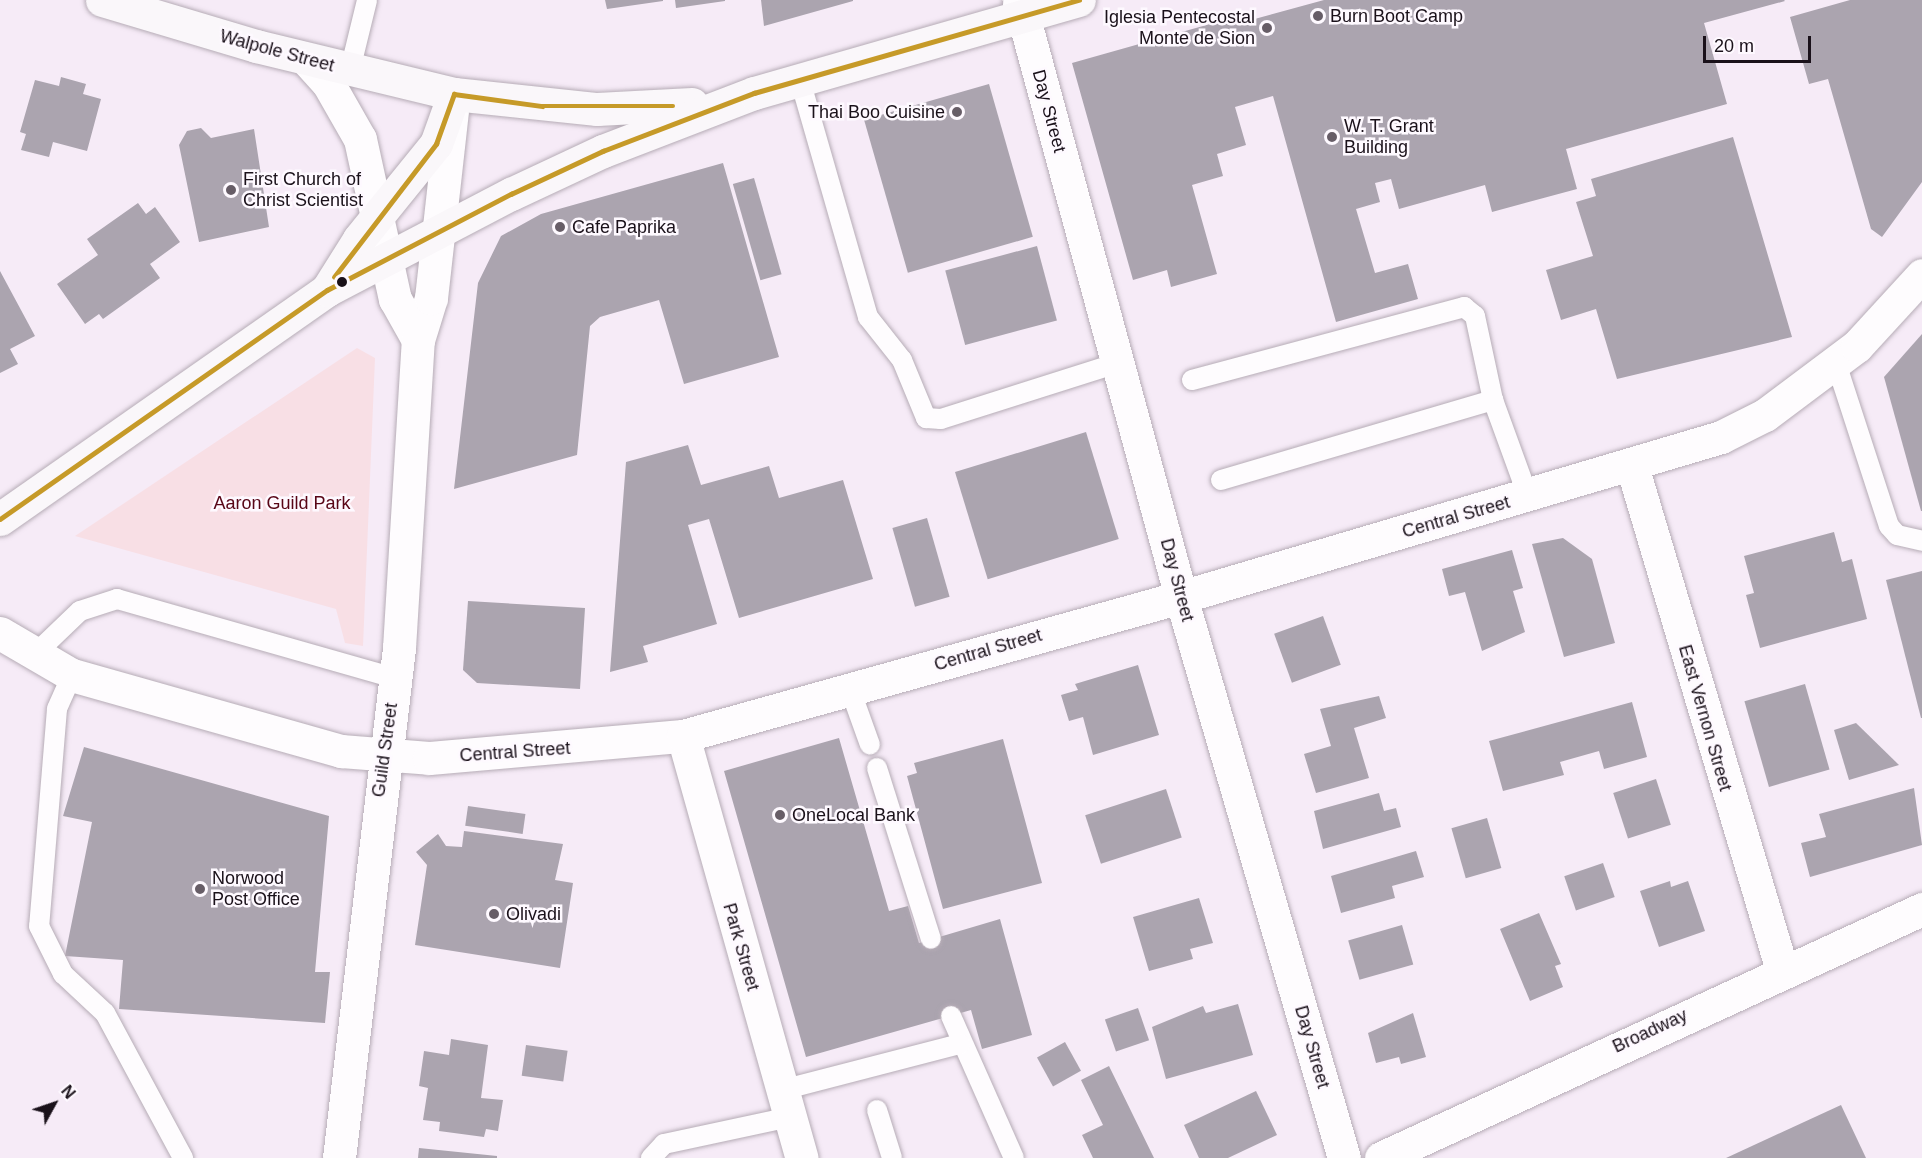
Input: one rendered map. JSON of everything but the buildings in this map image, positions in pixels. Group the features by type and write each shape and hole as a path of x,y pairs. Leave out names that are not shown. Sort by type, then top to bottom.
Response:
{"main road":[{"name":"Walpole Street","path":"102,0 307,60 454,94 597,109 652,109 754,93"},
{"path":"0,519 327,290 387,260 439,229 603,151 754,93 1021,8 1079,0"},
{"path":"327,290 378,214 436,144 454,94"}],"street":[{"name":"Day Street","path":"1021,8 1181,597 1344,1158"},
{"path":"307,60 328,83 360,139 395,299 418,340"},
{"name":"Guild Street","path":"339,1158 395,678 418,340 431,298 454,94"},
{"name":"Central Street","path":"0,633 33,656 72,675 341,751 384,757 586,747 683,736 1181,597 1632,466 1721,437 1765,415 1836,363 1922,275"},
{"name":"East Vernon Street","path":"1632,466 1782,970"},
{"name":"Park Street","path":"683,736 802,1158"},
{"name":"Broadway","path":"1381,1158 1782,970 1922,909"}],"lane":[{"path":"350,70 367,0"},
{"path":"800,80 868,317 902,360 926,418 941,419 1118,363"},
{"path":"1192,380 1464,307 1475,316 1493,400 1528,496"},
{"path":"1836,363 1889,526 1897,535 1922,541"},
{"path":"1221,480 1493,400"},
{"path":"33,656 80,611 117,599 395,678"},
{"path":"72,675 57,709 39,926 63,974 105,1013 183,1158"},
{"path":"850,689 870,745"},
{"path":"877,768 931,939"},
{"path":"951,1016 960,1044 1014,1158"},
{"path":"651,1158 664,1144 960,1044"},
{"path":"877,1110 892,1158"}],"green space":[{"name":"Aaron Guild Park","path":"357,348 375,358 363,646 345,643 336,609 75,536"}],"transit line":[{"path":"0,519 327,290 511,194 603,151 754,93 1079,0"},
{"path":"334,277 436,144 454,94 542,106 673,106"}],"place":[{"name":"Burn Boot Camp","path":"1318,16"},
{"name":"Iglesia Pentecostal Monte de Sion","path":"1267,28"},
{"name":"Thai Boo Cuisine","path":"957,112"},
{"name":"W. T. Grant Building","path":"1332,137"},
{"name":"First Church of Christ Scientist","path":"231,190"},
{"name":"Cafe Paprika","path":"560,227"},
{"name":"OneLocal Bank","path":"780,815"},
{"name":"Norwood Post Office","path":"200,889"},
{"name":"Olivadi","path":"494,914"}]}
